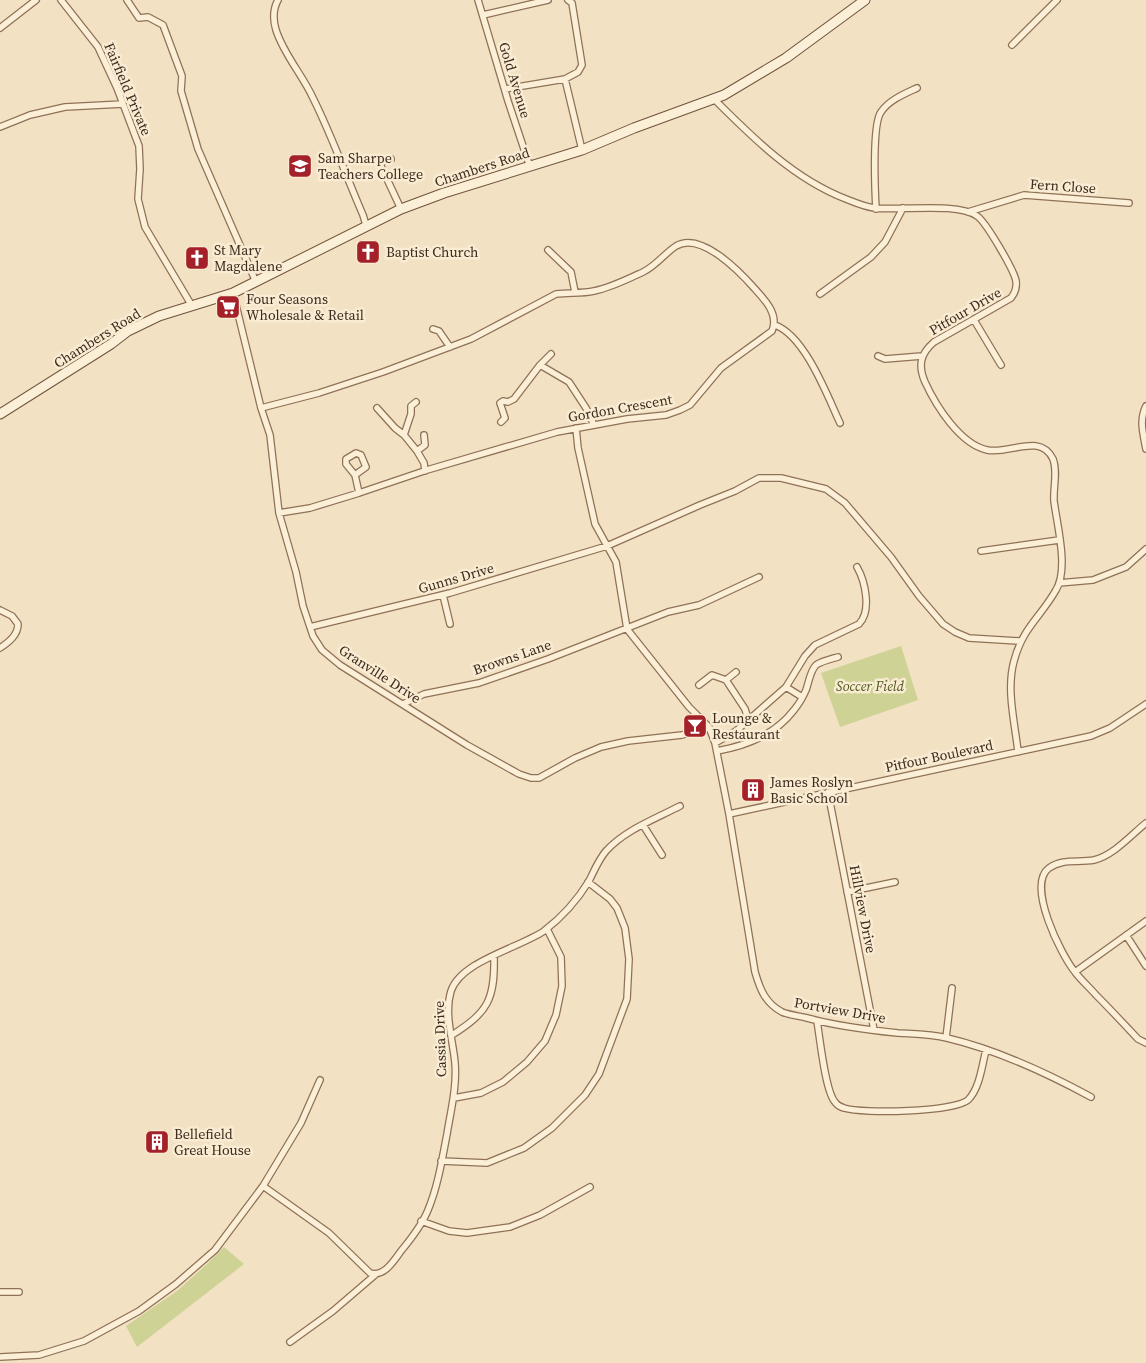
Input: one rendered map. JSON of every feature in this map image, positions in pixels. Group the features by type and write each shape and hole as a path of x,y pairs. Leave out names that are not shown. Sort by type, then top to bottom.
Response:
{"street":[{"path":"0,28 36,0"},
{"name":"Fairfield Private","path":"61,0 98,47 123,104 139,146 138,199 145,227 192,306"},
{"path":"127,0 139,18 148,17 164,25 182,76 181,91 198,149 256,282"},
{"path":"278,0 275,5 274,18 281,43 304,78 366,225"},
{"name":"Gold Avenue","path":"478,0 530,166"},
{"path":"482,15 548,0"},
{"path":"505,89 565,79 578,72 582,65 572,3 568,0"},
{"name":"Chambers Road","path":"0,414 128,331 159,316 233,293 401,209 444,193 582,150 634,128 724,95 786,58 865,0"},
{"path":"1012,45 1057,0"},
{"path":"565,79 582,150"},
{"path":"876,208 875,144 880,113 895,99 916,88"},
{"path":"714,99 763,146 796,172 832,194 864,206 876,208 941,208 968,212"},
{"path":"0,127 30,115 65,107 123,104"},
{"path":"391,158 379,162 401,209"},
{"name":"Fern Close","path":"968,212 1024,195 1129,203"},
{"path":"820,294 871,257 885,242 903,208"},
{"name":"Pitfour Drive","path":"922,356 926,348 934,342 1012,298 1015,294 1016,282 985,224 977,216 968,212"},
{"path":"261,408 319,393 472,339 556,294 594,291 624,281 646,271 678,245 692,243 724,258 760,295 774,314 775,325 785,331 809,357 840,423"},
{"path":"548,250 571,272 576,292"},
{"name":"Granville Drive","path":"233,293 261,408 270,435 279,513 296,572 303,606 310,627 322,650 340,665 467,745 519,774 531,778 539,778 567,762 601,747 628,741 682,735 709,728"},
{"path":"974,320 1001,365"},
{"name":"Gordon Crescent","path":"279,513 310,508 425,470 485,454 524,440 576,428 666,414 680,410 690,405 721,368 772,331 775,325"},
{"path":"433,329 439,331 450,347"},
{"path":"501,422 505,418 500,403 514,399 540,365 551,354"},
{"path":"878,356 885,359 922,356 920,364 921,373 930,393 946,417 965,438 979,447 988,451 1003,451 1031,445 1041,446 1048,451 1053,460 1055,470 1054,498 1061,565 1059,583 1020,641 1014,662 1011,689 1018,752"},
{"path":"540,365 569,382 586,408 594,425"},
{"path":"404,435 411,414 411,406 416,402"},
{"path":"1146,406 1142,412 1141,423 1146,448"},
{"path":"377,408 417,451 424,463 425,470"},
{"path":"576,428 578,448 595,524 616,562 627,629 709,728"},
{"path":"417,451 425,445 424,435"},
{"path":"356,475 359,493"},
{"name":"Gunns Drive","path":"310,627 443,595 607,546 700,505 735,492 759,478 781,478 826,489 845,503 891,557 919,596 943,624 969,638 1020,641"},
{"path":"981,551 1059,540"},
{"path":"1059,583 1093,580 1126,567 1146,549"},
{"path":"715,743 736,731 786,687 805,656 815,645 859,624 863,620 865,615 865,593 863,578 857,567"},
{"name":"Browns Lane","path":"403,704 424,694 479,683 548,659 668,612 699,605 759,577"},
{"path":"443,595 450,624"},
{"path":"0,610 12,616 18,624 18,631 14,637 0,648"},
{"path":"717,751 740,747 775,729 786,720 802,697 814,668 822,662 838,657"},
{"path":"726,680 736,672"},
{"path":"699,685 712,675 726,680 745,710 748,719"},
{"path":"786,687 802,697"},
{"name":"Pitfour Boulevard","path":"729,814 1090,736 1110,728 1146,704"},
{"name":"Portview Drive","path":"709,728 717,751 729,814 755,972 764,996 773,1006 783,1012 817,1021 946,1038 1017,1060 1053,1076 1091,1097"},
{"name":"Hillview Drive","path":"828,792 874,1030"},
{"name":"Cassia Drive","path":"290,1342 333,1311 375,1275 380,1274 391,1264 412,1237 430,1204 438,1180 454,1098 455,1064 449,1008 451,992 456,981 464,973 494,956 531,939 546,929 576,900 605,853 618,840 680,806"},
{"path":"1146,822 1111,852 1094,860 1072,860 1057,864 1047,870 1042,879 1041,892 1043,905 1061,947 1075,972 1138,1039 1146,1043"},
{"path":"643,825 662,856"},
{"path":"441,1161 487,1163 524,1148 552,1128 585,1095 599,1074 627,999 629,959 625,928 617,908 610,899 588,882"},
{"path":"847,892 895,882"},
{"path":"1075,972 1146,921"},
{"path":"454,1098 481,1093 503,1082 528,1062 545,1041 556,1015 562,986 561,957 546,929"},
{"path":"1126,935 1146,966"},
{"path":"452,1035 473,1022 485,1009 492,994 495,974 494,956"},
{"path":"946,1038 952,988"},
{"path":"817,1021 830,1094 837,1105 852,1110 908,1111 951,1107 961,1104 968,1099 977,1086 986,1050"},
{"path":"0,1357 39,1355 84,1341 139,1312 176,1284 215,1250 263,1186 301,1123 320,1080"},
{"path":"263,1186 329,1233 364,1269 375,1275"},
{"path":"421,1222 449,1231 467,1233 510,1227 540,1215 590,1187"},
{"path":"0,1292 19,1292"}],"green space":[{"name":"Soccer Field","path":"901,646 918,700 840,727 821,673"},
{"path":"224,1247 244,1264 137,1347 126,1326 177,1291"}],"place":[{"name":"Sam Sharpe Teachers College","path":"300,166"},
{"name":"Baptist Church","path":"368,252"},
{"name":"St Mary Magdalene","path":"197,258"},
{"name":"Four Seasons Wholesale & Retail","path":"228,307"},
{"name":"Lounge & Restaurant","path":"695,726"},
{"name":"James Roslyn Basic School","path":"753,790"},
{"name":"Bellefield Great House","path":"157,1142"}]}
